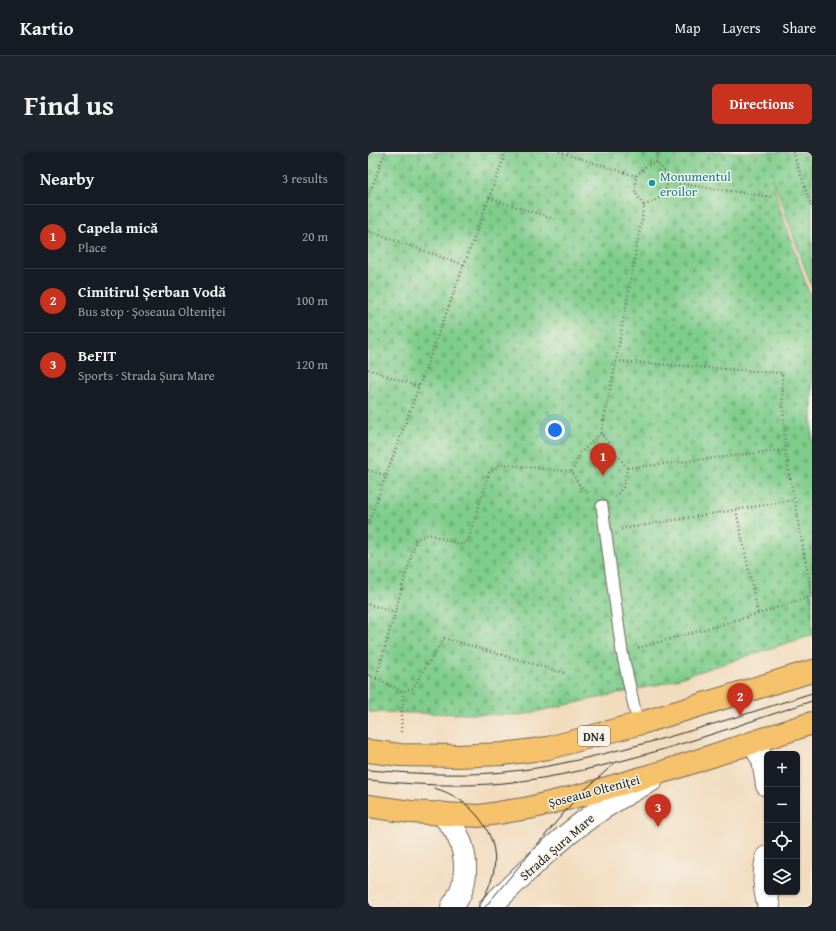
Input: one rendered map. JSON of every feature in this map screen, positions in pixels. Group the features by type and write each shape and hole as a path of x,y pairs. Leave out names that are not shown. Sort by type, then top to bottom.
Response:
{"main road":[{"name":"DN4","path":"368,751 400,754 458,756 503,754 540,749 638,724 812,671"},
{"name":"Șoseaua Olteniței","path":"368,806 411,812 479,816 529,808 586,794 670,770 812,723"}],"street":[{"path":"753,743 763,760 764,766"},
{"name":"Strada Șura Mare","path":"490,907 562,839 586,820 620,797 670,770"},
{"path":"440,813 449,821 455,830 465,856 462,887 452,907"},
{"path":"766,859 763,872 764,890 769,907"}],"lane":[{"path":"602,506 622,652 638,724"}],"path":[{"path":"368,198 385,152"},
{"path":"368,524 506,152"},
{"path":"560,152 636,176"},
{"path":"656,162 658,152"},
{"path":"793,152 812,208"},
{"path":"572,472 580,453 601,433 616,361 644,206 635,192 636,176 646,166 656,162"},
{"path":"644,206 659,198 668,188 667,173 656,162"},
{"path":"667,182 772,197"},
{"path":"489,198 557,220"},
{"path":"368,231 464,265"},
{"path":"616,361 782,373 786,450 812,596 758,614 622,652"},
{"path":"368,369 419,386"},
{"path":"572,472 580,486 602,506 615,497 623,488 627,468 601,433"},
{"path":"627,468 786,450"},
{"path":"376,678 416,539 428,534 463,545 469,538 489,473 501,464 572,472"},
{"path":"368,470 386,476"},
{"path":"605,532 794,500"},
{"path":"736,510 758,614"},
{"path":"368,604 394,612"},
{"path":"368,675 403,692 413,688 444,638 564,673"},
{"path":"400,754 403,692"}],"green space":[{"path":"368,152 812,152 812,288 773,178 778,203 812,301 812,635 661,684 521,715 368,712"}],"tram line":[{"path":"368,770 426,774 484,774 547,766 647,743 812,693"},
{"path":"368,780 453,785 504,783 543,778 621,761 660,750 812,701"},
{"path":"485,907 578,796 616,762"},
{"path":"434,788 459,799 470,808 487,830 492,842 495,856 494,870 490,885 479,907"}],"place":[{"name":"Monumentul eroilor","path":"652,183"},
{"name":"Capela mică","path":"603,476"},
{"name":"Cimitirul Șerban Vodă","path":"740,716"},
{"name":"BeFIT","path":"658,827"}]}
